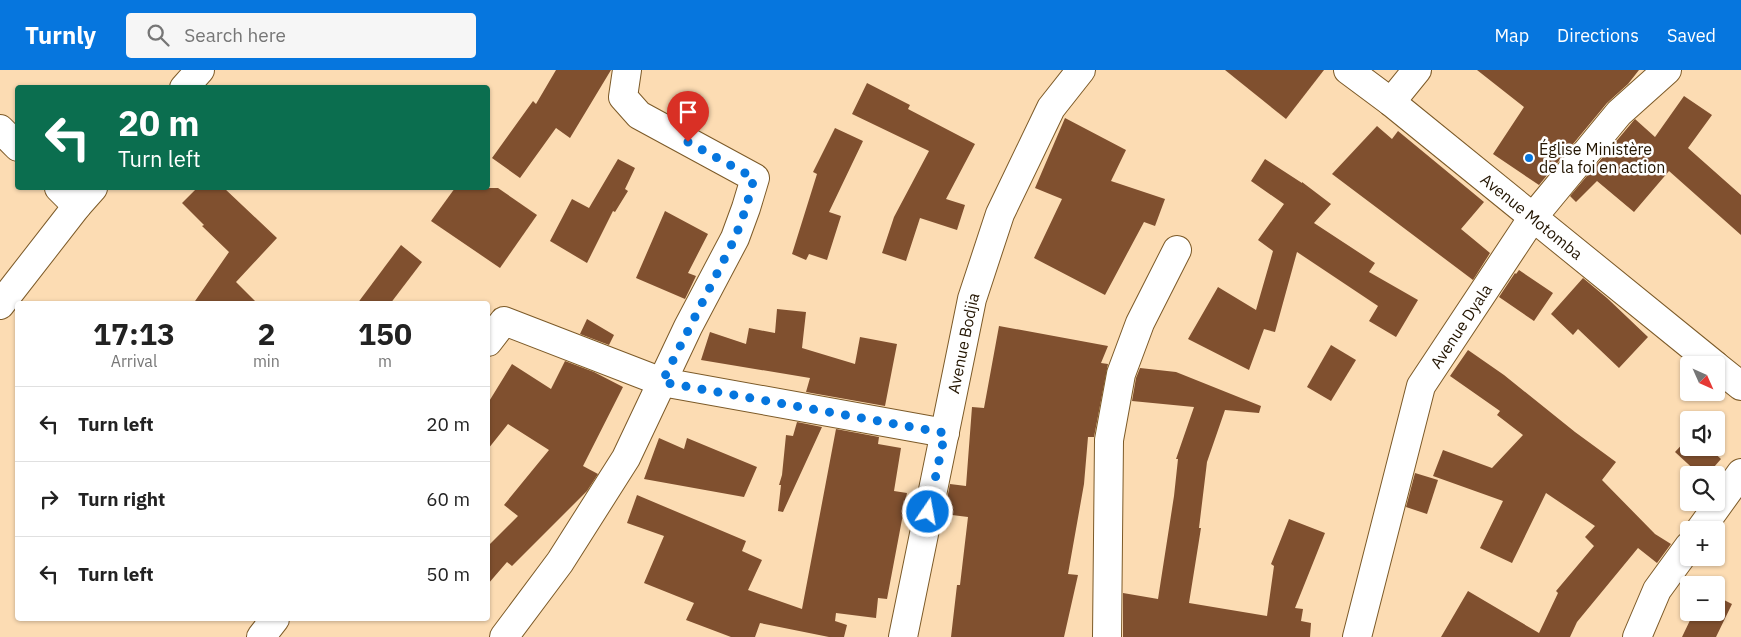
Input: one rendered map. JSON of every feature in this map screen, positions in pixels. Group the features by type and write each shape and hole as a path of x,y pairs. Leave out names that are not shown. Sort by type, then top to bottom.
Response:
{"street":[{"path":"187,85 200,70"},
{"path":"504,637 560,562 626,458 735,238 754,178 639,115 623,97 627,70"},
{"name":"Avenue Bodjia","path":"903,637 972,299 1000,214 1051,108 1081,70"},
{"name":"Avenue Motomba","path":"1348,70 1391,102 1703,356"},
{"path":"1391,102 1417,70"},
{"name":"Avenue Dyala","path":"1357,637 1421,386 1533,217 1619,113 1668,70"},
{"path":"0,129 15,144"},
{"path":"0,306 76,194"},
{"path":"1107,637 1109,440 1124,366 1140,323 1177,250"},
{"path":"490,339 504,320 662,382 945,433"},
{"name":"Avenue Motomba","path":"1725,374 1741,386"},
{"path":"1706,521 1741,473"},
{"path":"1636,637 1657,590 1680,558"},
{"path":"262,637 274,621"}],"building":[{"path":"556,70 611,70 570,138 556,128 520,178 492,158 533,101 536,104"},
{"path":"1225,70 1324,70 1286,119"},
{"path":"1477,70 1639,70 1628,84 1607,103 1539,185 1493,154 1524,107"},
{"path":"867,83 910,105 908,109 975,144 946,199 965,205 957,230 920,218 906,261 882,253 894,217 929,151 852,114"},
{"path":"1684,96 1712,115 1688,148 1741,195 1741,235 1669,171 1634,212 1597,181 1576,202 1570,196 1635,119 1655,137"},
{"path":"1065,118 1126,150 1111,181 1165,199 1155,226 1144,222 1105,295 1034,258 1062,199 1035,188"},
{"path":"1377,126 1392,139 1398,131 1484,202 1461,229 1490,253 1473,280 1332,174"},
{"path":"835,128 863,141 829,212 841,216 827,260 809,254 806,260 792,254 817,174 813,172"},
{"path":"618,159 635,168 625,189 628,191 615,212 613,211 587,263 550,241 572,199 589,208"},
{"path":"1265,159 1302,182 1331,204 1314,223 1375,263 1369,272 1418,300 1396,337 1369,321 1378,306 1297,252 1275,332 1264,329 1249,370 1188,339 1218,287 1256,310 1273,251 1258,240 1284,204 1251,181"},
{"path":"490,188 498,188 537,215 500,268 431,221 454,190 490,190"},
{"path":"195,190 226,190 277,238 236,282 255,301 195,301 229,252 182,203"},
{"path":"665,211 708,234 688,273 696,276 685,299 636,278"},
{"path":"401,245 422,262 392,301 359,301"},
{"path":"1519,270 1553,293 1534,321 1499,297"},
{"path":"1583,278 1648,337 1619,368 1578,329 1573,335 1551,314"},
{"path":"777,309 806,312 802,348 855,364 860,337 897,344 885,406 806,392 810,378 701,360 710,332 746,344 749,328 775,333"},
{"path":"587,319 614,335 609,345 580,334"},
{"path":"999,326 1108,346 1101,363 1108,364 1094,437 1088,437 1084,484 1068,574 1078,575 1064,637 951,637 957,585 960,585 968,517 944,514 950,484 966,486 972,407 984,408"},
{"path":"1331,345 1356,360 1331,401 1307,387"},
{"path":"1468,350 1504,375 1616,462 1602,480 1655,534 1671,544 1657,563 1638,548 1577,622 1570,637 1441,637 1468,591 1539,633 1558,593 1556,591 1594,546 1585,537 1595,526 1546,493 1512,563 1480,548 1503,501 1433,476 1443,450 1492,468 1523,435 1497,415 1500,411 1450,376"},
{"path":"565,361 594,372 623,387 583,466 598,474 587,491 512,566 507,562 490,582 490,544 518,516 504,505 549,450 508,424 490,446 490,400 512,364 551,389"},
{"path":"1140,368 1176,372 1261,406 1259,413 1225,410 1207,462 1199,528 1201,528 1189,603 1267,616 1274,566 1271,564 1289,519 1325,533 1295,608 1303,609 1301,621 1311,623 1310,637 1123,637 1123,593 1158,599 1174,496 1178,459 1176,459 1194,407 1132,401 1136,378"},
{"path":"797,422 822,427 783,512 778,511 781,485 779,485 782,475 786,435 793,436"},
{"path":"836,429 879,437 878,444 901,448 894,491 907,493 887,599 878,598 876,618 836,613 835,621 847,625 844,637 829,637 760,623 755,637 731,637 686,620 694,603 644,583 664,536 627,523 637,495 746,541 742,551 762,560 748,590 802,609"},
{"path":"659,438 684,449 687,438 757,467 744,497 644,479"},
{"path":"1680,447 1680,456 1718,456 1721,459 1715,466 1690,466 1675,452"},
{"path":"1415,473 1438,480 1427,514 1406,507"},
{"path":"1725,600 1732,604 1725,618"},
{"path":"1690,621 1724,621 1716,637 1682,637"}],"place":[{"name":"Église Ministère de la foi en action","path":"1529,158"}],"route":[{"path":"688,142 754,178 735,238 688,327 662,382 945,433 928,512"}]}
